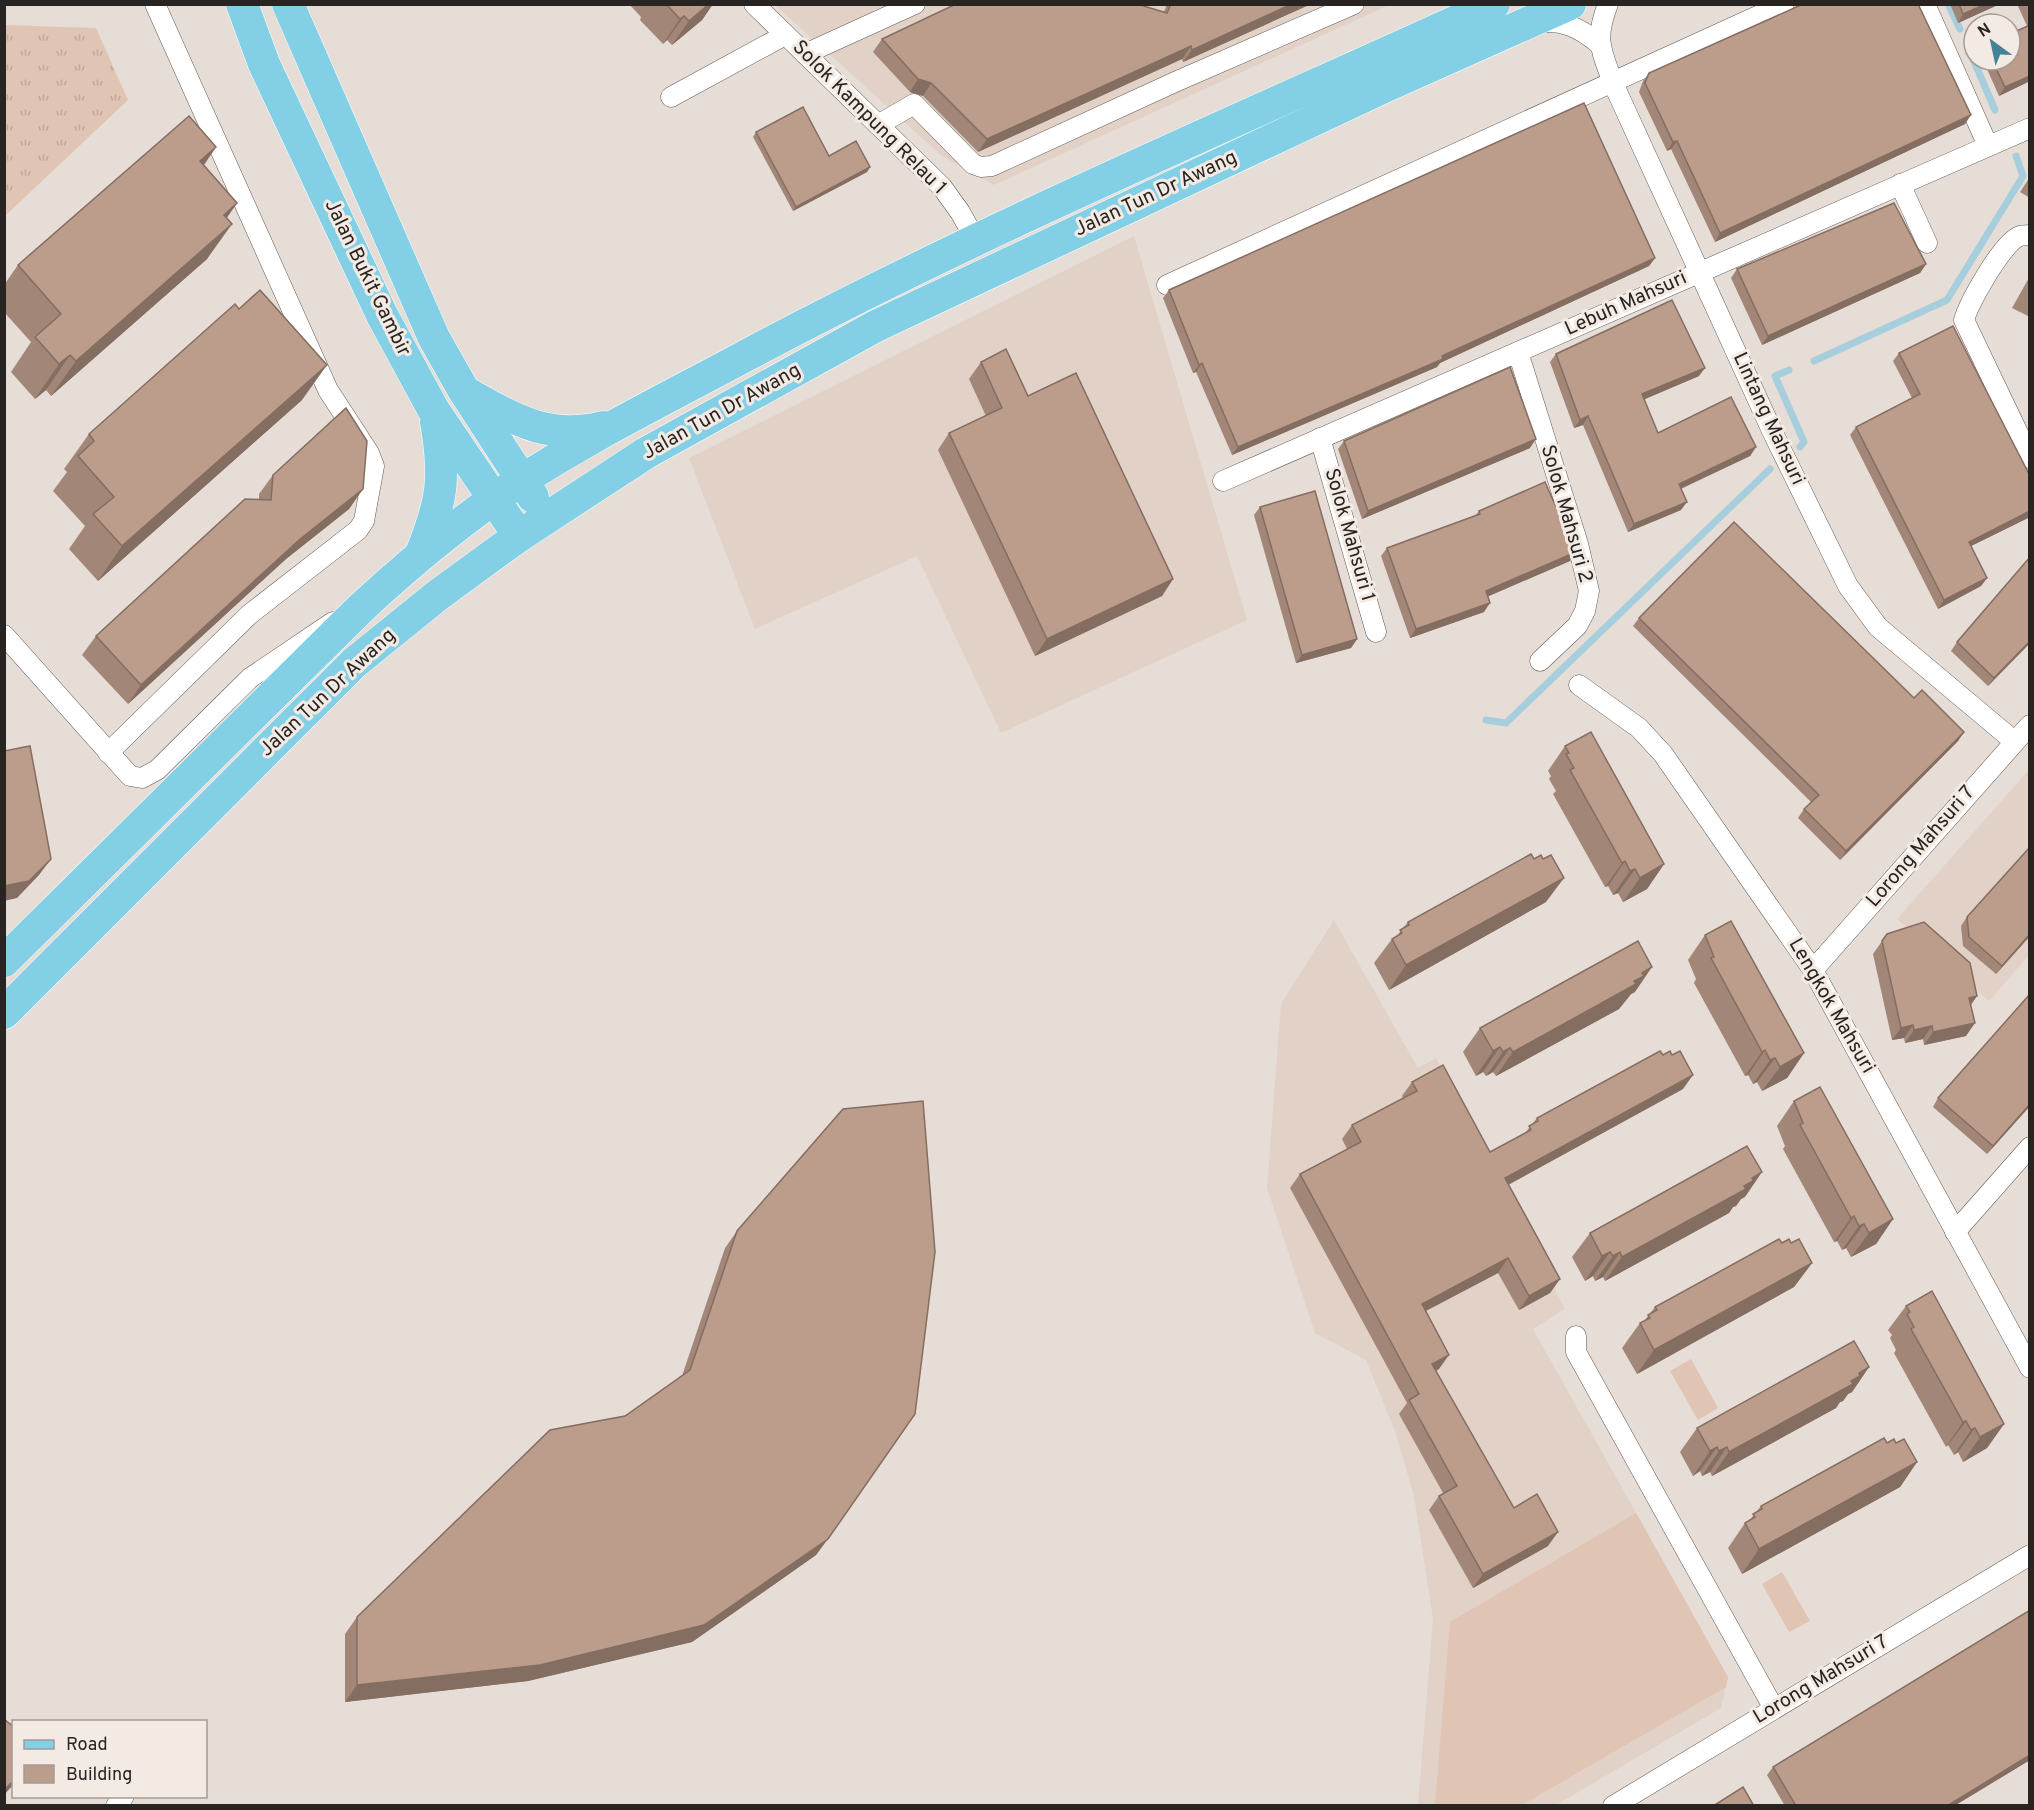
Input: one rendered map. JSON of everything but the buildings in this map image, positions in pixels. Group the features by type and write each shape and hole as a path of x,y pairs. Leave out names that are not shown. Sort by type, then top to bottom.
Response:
{"main road":[{"name":"Jalan Bukit Gambir","path":"242,4 264,64 382,315 434,409 519,536"},
{"name":"Jalan Bukit Gambir","path":"288,4 434,338 464,391 547,517"},
{"name":"Jalan Tun Dr Awang","path":"4,961 360,609 421,554 493,499 626,420 855,298 975,239 1494,4"},
{"name":"Jalan Tun Dr Awang","path":"4,1013 354,663 438,595 519,536 646,453 876,326 1570,4"},
{"path":"464,391 539,429 559,432 586,431 626,420"},
{"path":"421,554 441,495 443,462 434,409"}],"street":[{"path":"108,753 250,614 358,530 364,521 374,466 369,453 328,390 155,4"},
{"name":"Solok Kampung Relau 1","path":"754,4 942,188 975,239"},
{"path":"805,54 915,4"},
{"path":"878,125 914,104 973,164 981,168 992,166 1175,82 1354,4"},
{"path":"1598,43 1601,21 1608,4"},
{"path":"1167,285 1784,4"},
{"path":"1924,4 1988,146"},
{"path":"1522,25 1548,21 1569,24 1584,31 1598,43"},
{"path":"671,97 785,35"},
{"name":"Lintang Mahsuri","path":"1598,43 1613,82 1699,272 1778,443 1848,586 1878,627 2014,741"},
{"name":"Lebuh Mahsuri","path":"1223,482 2030,128"},
{"path":"1900,184 1927,243"},
{"path":"2030,235 2019,236 2009,243 1968,306 1964,320 2030,458"},
{"name":"Solok Mahsuri 2","path":"1518,352 1578,544 1589,591 1585,611 1577,626 1540,661"},
{"name":"Solok Mahsuri 1","path":"1320,438 1377,632"},
{"path":"4,635 130,776 142,778 157,770 250,678 324,626 360,609"},
{"name":"Lengkok Mahsuri","path":"1579,685 1632,723 1663,754 1813,970 2030,1368"},
{"name":"Lorong Mahsuri 7","path":"1813,970 2030,724"},
{"path":"1955,1232 2030,1147"},
{"path":"1576,1336 1576,1352 1773,1707"},
{"name":"Lorong Mahsuri 7","path":"1613,1806 1773,1707 2030,1556"}],"shaded area":[{"path":"775,5 1389,5 994,185 942,156"},
{"path":"1134,236 1247,620 1001,733 917,556 755,629 689,458"},
{"path":"2029,770 2029,955 1989,1001 1897,919"},
{"path":"1334,920 1418,1068 1436,1058 1565,1309 1533,1329 1728,1677 1721,1708 1556,1805 1418,1805 1433,1619 1414,1496 1395,1431 1366,1360 1315,1333 1267,1188 1281,1004"}],"green space":[{"path":"5,25 96,28 128,100 5,216"},
{"path":"1691,1359 1718,1408 1698,1420 1670,1371"},
{"path":"1636,1513 1728,1677 1726,1687 1522,1805 1435,1805 1450,1622"},
{"path":"1782,1572 1810,1621 1789,1632 1762,1584"}],"waterway":[{"path":"1948,4 1960,29"},
{"path":"1979,72 1995,110"},
{"path":"1814,361 1947,300 2023,176 2016,156"},
{"path":"1789,370 1775,376 1804,442 1800,447"},
{"path":"1486,720 1506,723 1770,469"}]}
